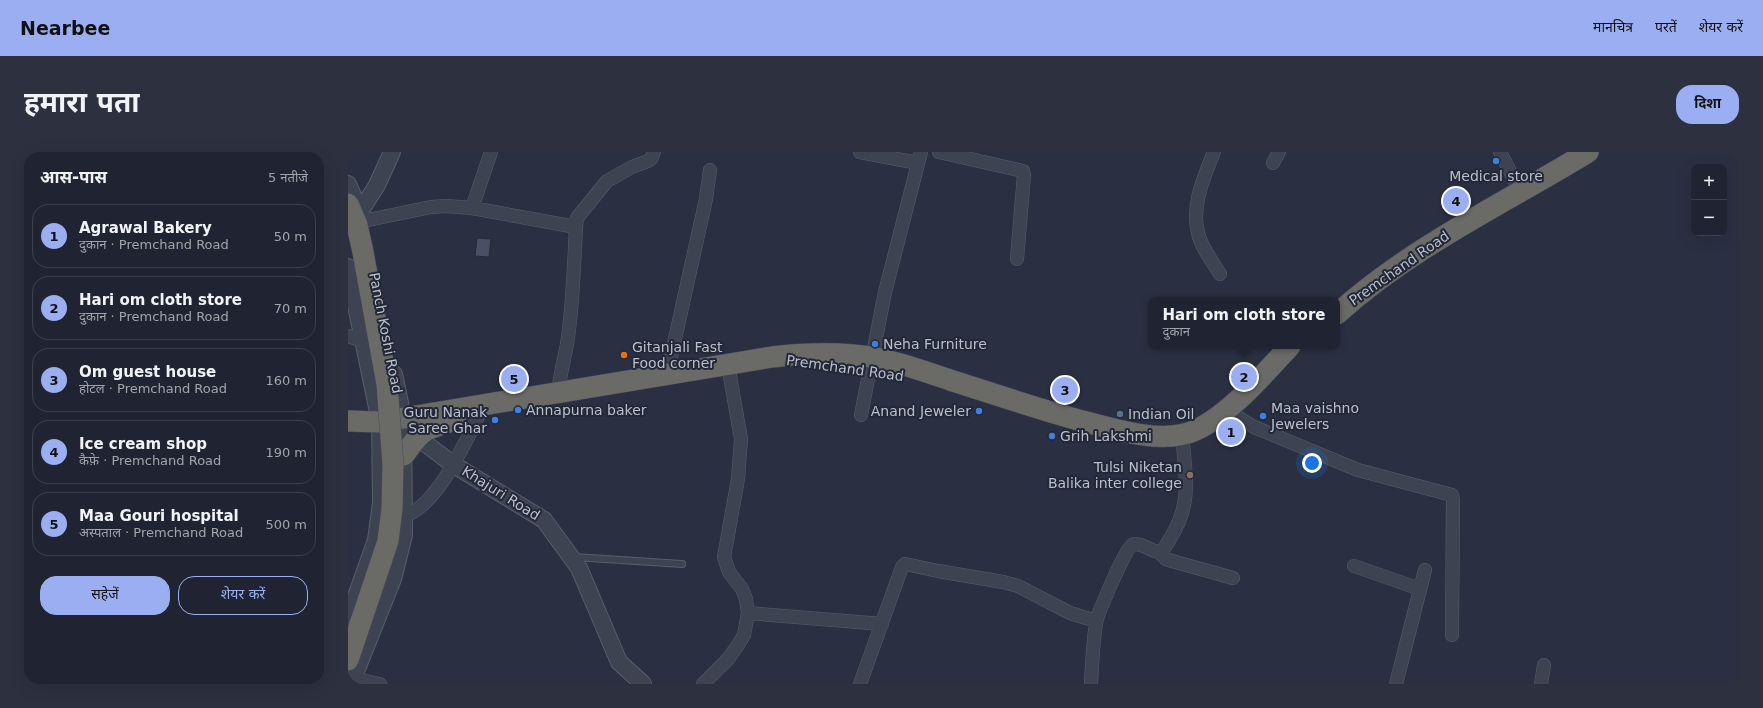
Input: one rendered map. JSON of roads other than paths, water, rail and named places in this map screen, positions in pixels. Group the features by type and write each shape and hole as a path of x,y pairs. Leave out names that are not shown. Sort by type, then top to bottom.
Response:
{"highway":[{"name":"Premchand Road","path":"1340,312 1380,280 1430,244 1519,188 1572,152"},
{"name":"Premchand Road","path":"1340,298 1352,288 1403,252 1588,152"},
{"path":"350,674 388,541 392,509 393,465 387,384 357,225 357,212"},
{"name":"Premchand Road","path":"1182,439 1227,409 1268,371 1287,349"},
{"name":"Premchand Road","path":"348,421 380,422 666,374 798,354 912,367 1053,413 1121,431 1182,439 1199,439 1212,432 1234,414 1300,349"},
{"path":"404,455 424,432 452,421 463,408"}],"street":[{"path":"348,227 377,185 392,152"},
{"path":"472,208 491,152"},
{"path":"558,392 562,362 567,344 577,218 607,181 632,167 648,161 651,159 654,152"},
{"path":"860,152 919,158 885,292 861,415"},
{"path":"939,152 1023,171 1024,175 1017,259"},
{"path":"1214,152 1199,194 1196,222 1198,234 1204,247 1220,274"},
{"path":"1500,152 1519,188"},
{"path":"666,374 706,199 710,170"},
{"name":"Panch Koshi Road","path":"348,184 357,212 403,417 404,455 404,535 393,579 350,674"},
{"path":"357,212 454,206 576,227"},
{"name":"Panch Koshi Road","path":"348,267 356,339 380,422 381,503 376,540 348,619"},
{"path":"703,684 728,659 738,646 744,635 748,613 746,599 742,589 729,572 724,557 738,479 741,439 728,364"},
{"path":"379,517 404,517 428,501 454,465 484,404"},
{"path":"1234,414 1254,426 1358,470 1452,495 1452,635"},
{"name":"Khajuri Road","path":"418,438 454,465 544,520 578,568 619,662 643,684"},
{"path":"1159,552 1163,550 1180,523 1185,508 1186,479 1182,439"},
{"path":"1091,684 1096,621 1123,556 1131,546 1137,544 1159,552 1166,559 1233,578"},
{"path":"860,684 902,567 905,564 1018,586 1070,613 1096,621"},
{"path":"1354,566 1420,589"},
{"path":"1396,684 1425,570"},
{"path":"748,613 882,624"},
{"path":"1542,684 1544,665"},
{"path":"350,674 380,684"}],"lane":[{"path":"570,557 682,564"}],"place":[{"name":"Medical store","path":"1496,161"},
{"name":"Ice cream shop","path":"1456,201"},
{"name":"Neha Furniture","path":"875,344"},
{"name":"Gitanjali Fast Food corner","path":"624,355"},
{"name":"Hari om cloth store","path":"1244,377"},
{"name":"Maa Gouri hospital","path":"514,379"},
{"name":"Om guest house","path":"1065,390"},
{"name":"Annapurna baker","path":"518,410"},
{"name":"Anand Jeweler","path":"979,411"},
{"name":"Indian Oil","path":"1120,414"},
{"name":"Maa vaishno Jewelers","path":"1263,416"},
{"name":"Guru Nanak Saree Ghar","path":"495,420"},
{"name":"Agrawal Bakery","path":"1231,432"},
{"name":"Grih Lakshmi","path":"1052,436"},
{"name":"Tulsi Niketan Balika inter college","path":"1190,475"}]}
